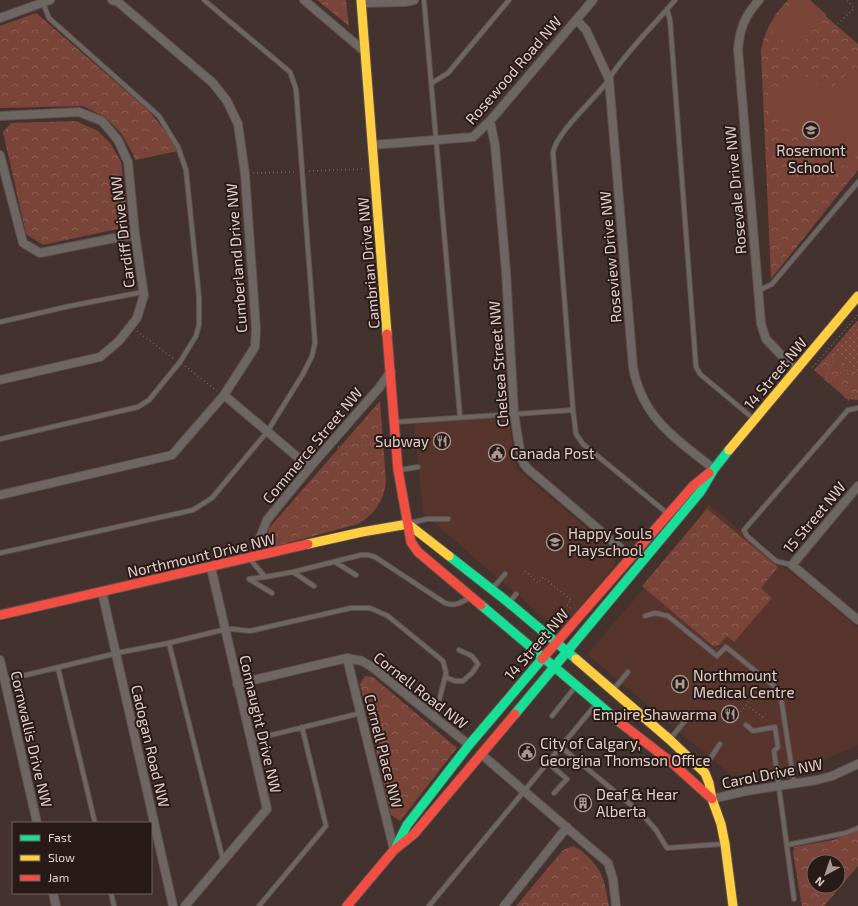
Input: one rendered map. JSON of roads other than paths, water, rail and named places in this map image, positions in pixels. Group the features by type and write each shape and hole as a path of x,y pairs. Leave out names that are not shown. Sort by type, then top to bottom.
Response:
{"street":[{"path":"304,0 364,51"},
{"path":"361,2 405,2 414,0"},
{"name":"Rosewood Road NW","path":"372,145 473,137 490,121 594,0"},
{"name":"Rosevale Drive NW","path":"759,0 749,12 743,23 738,49 761,324 766,339 782,356 798,369"},
{"path":"0,18 46,1"},
{"name":"Cumberland Drive NW","path":"0,494 172,455 255,347 256,329 245,174 238,124 227,101 213,83 118,1"},
{"name":"Cambrian Drive NW","path":"361,2 398,470 408,524"},
{"name":"Roseview Drive NW","path":"577,20 586,30 609,79 632,359 636,383 642,399 657,421 714,469"},
{"name":"Cardiff Drive NW","path":"0,116 79,112 102,122 118,140 128,162 135,234 144,292 137,318 119,341 100,357 0,380"},
{"name":"Chelsea Street NW","path":"490,121 495,145 506,271 514,413 521,457 528,469 631,557"},
{"path":"0,155 22,244 40,253 135,234"},
{"name":"14 Street NW","path":"347,906 394,850 414,834 701,491 714,469 858,296"},
{"name":"Commerce Street NW","path":"259,540 267,520 326,448 379,388 390,371"},
{"path":"221,393 301,460 311,466"},
{"name":"14 Street NW","path":"394,850 407,825 469,745 556,643 574,617 612,574 631,557 693,486 714,469"},
{"name":"15 Street NW","path":"792,565 858,486"},
{"path":"408,524 556,643 613,691 705,773 709,783 712,800 721,824 725,844 732,906"},
{"path":"408,524 411,542 418,552 544,656 630,731 672,762 712,800"},
{"name":"Northmount Drive NW","path":"0,616 362,532 408,524"},
{"path":"792,565 858,620"},
{"name":"Connaught Drive NW","path":"185,906 267,809 224,630 211,568"},
{"name":"Cadogan Road NW","path":"102,592 173,906"},
{"name":"Cornell Road NW","path":"237,684 347,658 362,661 372,667 469,745"},
{"name":"Cornell Place NW","path":"347,658 394,850"},
{"name":"Cornwallis Drive NW","path":"0,660 37,822"},
{"path":"481,754 608,863 613,879 616,906"},
{"name":"Carol Drive NW","path":"712,800 746,791 816,780 832,776 858,764"},
{"path":"504,906 567,827"},
{"path":"53,894 56,906"}],"lane":[{"path":"0,553 193,510 212,498 267,432 303,374 312,356 315,342 296,89 290,72 204,0"},
{"path":"424,0 460,417"},
{"path":"432,83 448,73 509,0"},
{"path":"668,514 583,444 576,434 572,410 553,152 554,146 559,139 609,79 614,70 675,0"},
{"path":"0,439 138,408 149,400 180,362 196,336 199,325 199,297 186,170 178,148 159,116 49,18 46,1"},
{"path":"667,9 670,20 696,367 700,374 755,420"},
{"path":"758,291 772,284 858,182"},
{"path":"0,322 70,306 144,292"},
{"path":"792,565 776,561 747,536 744,530 848,410 858,408"},
{"path":"394,422 572,410"},
{"path":"398,470 418,467"},
{"path":"408,524 427,519 448,519"},
{"path":"272,593 249,579 293,572 369,555 375,557 445,603 455,605 472,597"},
{"path":"249,559 265,577"},
{"path":"335,562 356,575"},
{"path":"293,572 314,586"},
{"path":"491,590 505,574"},
{"path":"508,603 516,594"},
{"path":"5,680 116,653 169,643 224,630 232,629 250,631 350,608 370,608 388,616 443,661 446,673 434,717"},
{"path":"645,616 654,613 668,616 717,656 726,647 780,692 794,783"},
{"path":"169,643 223,862"},
{"path":"445,677 455,681 463,681 472,673 478,664 472,656 459,650"},
{"path":"58,668 94,822"},
{"path":"613,691 628,672"},
{"path":"552,716 577,686"},
{"path":"429,906 597,703"},
{"path":"250,740 361,713"},
{"path":"669,740 685,721"},
{"path":"746,725 753,731 775,727 778,747 774,751 794,899"},
{"path":"259,906 326,826 302,727"},
{"path":"705,773 710,758 720,744"},
{"path":"562,747 642,814 656,830 667,848 725,844"},
{"path":"548,763 567,779 554,793"},
{"path":"787,845 846,833 858,828"},
{"path":"111,894 114,906"}],"place":[{"name":"Rosemont School","path":"811,130"},
{"name":"Subway","path":"442,441"},
{"name":"Canada Post","path":"497,453"},
{"name":"Happy Souls Playschool","path":"555,542"},
{"name":"Northmount Medical Centre","path":"680,684"},
{"name":"Empire Shawarma","path":"730,714"},
{"name":"City of Calgary, Georgina Thomson Office","path":"527,752"},
{"name":"Deaf & Hear Alberta","path":"583,803"}]}
